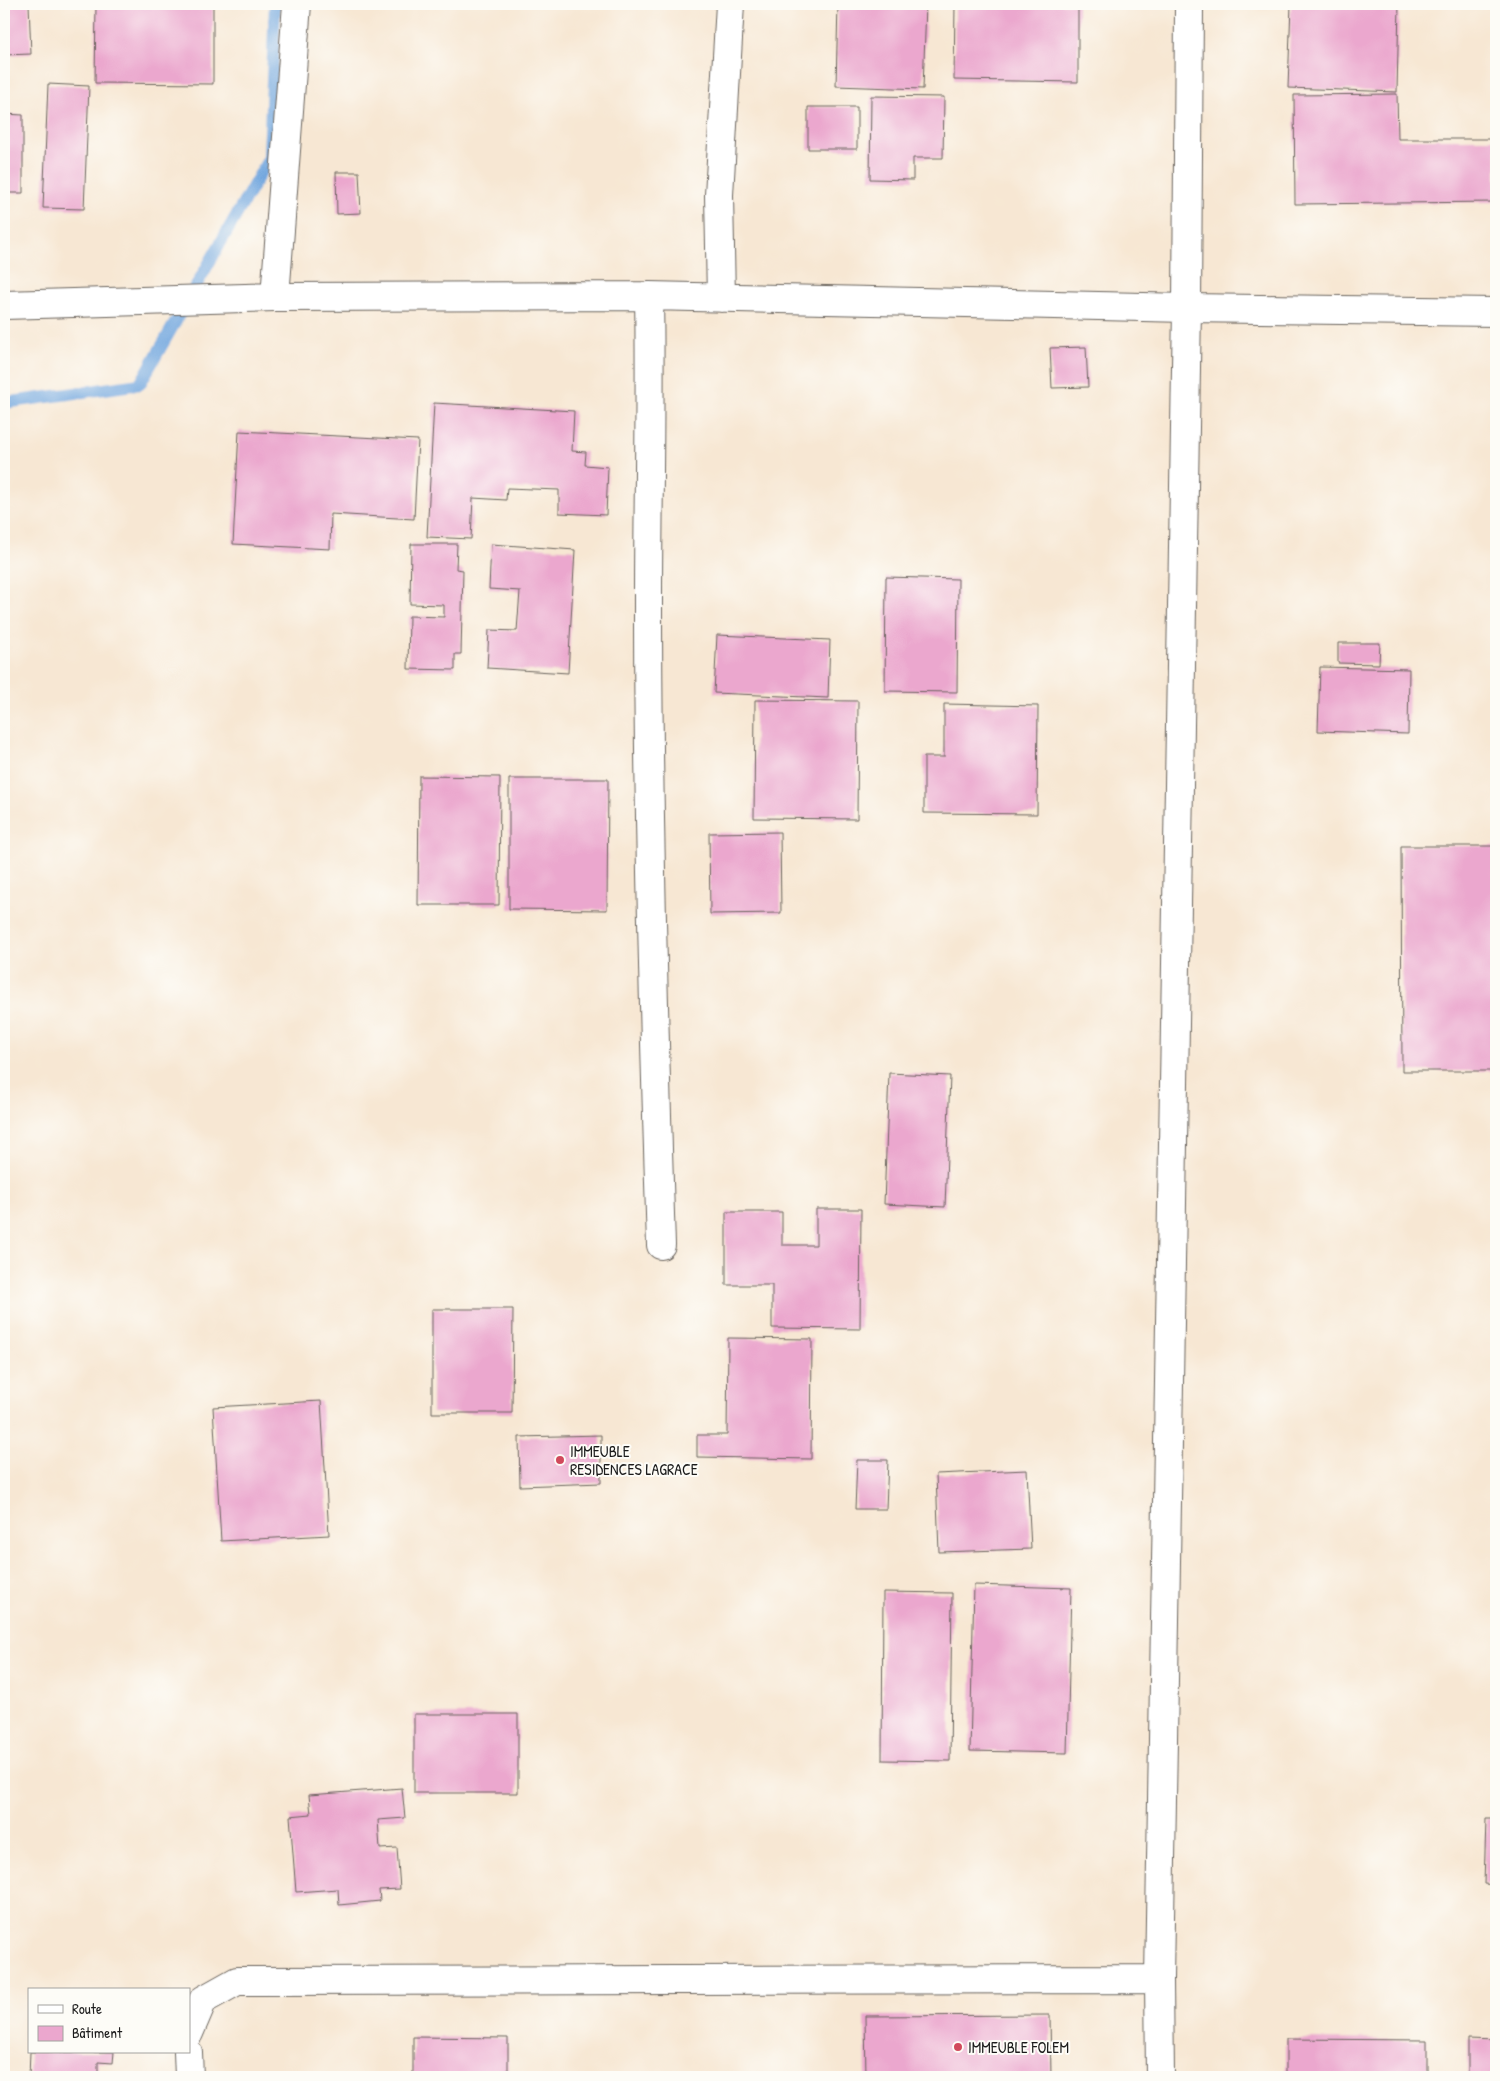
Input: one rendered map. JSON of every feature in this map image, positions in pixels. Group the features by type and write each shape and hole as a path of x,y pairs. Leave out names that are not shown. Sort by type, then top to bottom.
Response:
{"street":[{"path":"275,297 297,4"},
{"path":"720,298 719,195 730,4"},
{"path":"1160,2077 1159,1979 1187,308 1189,4"},
{"path":"649,296 651,429 648,600 650,893 660,1245"},
{"path":"4,305 275,297 649,296 1187,308 1496,312"},
{"path":"190,2031 203,2000 237,1981 1159,1979"},
{"path":"188,2054 189,2077"}],"building":[{"path":"4,4 29,4 31,54 4,55"},
{"path":"96,4 213,4 213,84 95,83"},
{"path":"838,4 926,4 923,89 836,86"},
{"path":"955,4 1078,4 1078,82 954,80"},
{"path":"1109,4 1109,6 1093,5"},
{"path":"1291,4 1399,4 1397,92 1288,88"},
{"path":"48,84 89,86 84,209 43,208"},
{"path":"1397,94 1398,139 1496,139 1496,202 1295,204 1294,95"},
{"path":"871,96 944,97 943,158 913,158 913,180 870,179"},
{"path":"808,107 857,107 857,149 808,149"},
{"path":"4,114 23,115 23,193 4,193"},
{"path":"336,172 359,172 361,213 337,214"},
{"path":"1086,347 1088,387 1052,388 1050,348"},
{"path":"434,403 574,411 572,451 586,452 585,465 608,467 606,515 559,513 559,490 507,488 506,500 473,498 471,539 427,537"},
{"path":"239,431 418,440 414,519 331,514 330,549 233,544"},
{"path":"411,544 457,544 456,569 463,570 461,654 455,654 455,670 408,669 409,616 444,617 444,605 410,604"},
{"path":"491,544 575,550 568,673 487,668 489,630 517,631 520,591 489,589"},
{"path":"886,577 958,579 957,692 885,691"},
{"path":"717,635 830,640 828,698 714,693"},
{"path":"1338,643 1380,643 1379,664 1338,663"},
{"path":"1320,667 1409,669 1408,734 1318,731"},
{"path":"755,700 858,701 857,819 754,818"},
{"path":"944,704 1038,706 1037,814 924,813 924,757 944,757"},
{"path":"419,776 500,777 499,905 418,905"},
{"path":"509,779 608,779 607,910 509,909"},
{"path":"780,832 781,913 710,914 709,833"},
{"path":"1401,846 1496,846 1496,1071 1402,1071"},
{"path":"889,1073 950,1076 945,1207 884,1204"},
{"path":"816,1209 861,1209 860,1329 772,1328 772,1285 726,1285 726,1212 782,1212 782,1245 816,1245"},
{"path":"432,1309 513,1309 512,1413 432,1413"},
{"path":"728,1338 812,1339 811,1459 697,1457 697,1435 727,1435"},
{"path":"321,1401 329,1535 221,1541 213,1407"},
{"name":"IMMEUBLE RESIDENCES LAGRACE","path":"601,1435 601,1483 520,1486 519,1437"},
{"path":"857,1460 888,1460 886,1509 855,1509"},
{"path":"1027,1470 1031,1549 939,1552 936,1474"},
{"path":"974,1585 1071,1588 1067,1753 970,1751"},
{"path":"883,1592 952,1593 950,1761 882,1760"},
{"path":"414,1714 518,1714 518,1793 414,1793"},
{"path":"402,1788 405,1818 378,1820 380,1849 397,1848 400,1889 379,1890 380,1901 339,1905 338,1889 296,1892 290,1816 311,1814 309,1795"},
{"path":"1486,1819 1496,1819 1496,1885 1484,1884"},
{"name":"IMMEUBLE FOLEM","path":"1050,2015 1051,2077 866,2077 865,2016"},
{"path":"413,2037 508,2038 508,2077 413,2077"},
{"path":"1286,2039 1427,2040 1427,2077 1286,2077"},
{"path":"1468,2039 1496,2040 1496,2077 1468,2077"},
{"path":"30,2054 114,2054 113,2063 98,2062 98,2077 29,2077"}],"waterway":[{"path":"4,403 140,384 269,158 275,4"}],"place":[{"name":"IMMEUBLE RESIDENCES LAGRACE","path":"560,1460"},
{"name":"IMMEUBLE FOLEM","path":"958,2047"}]}
